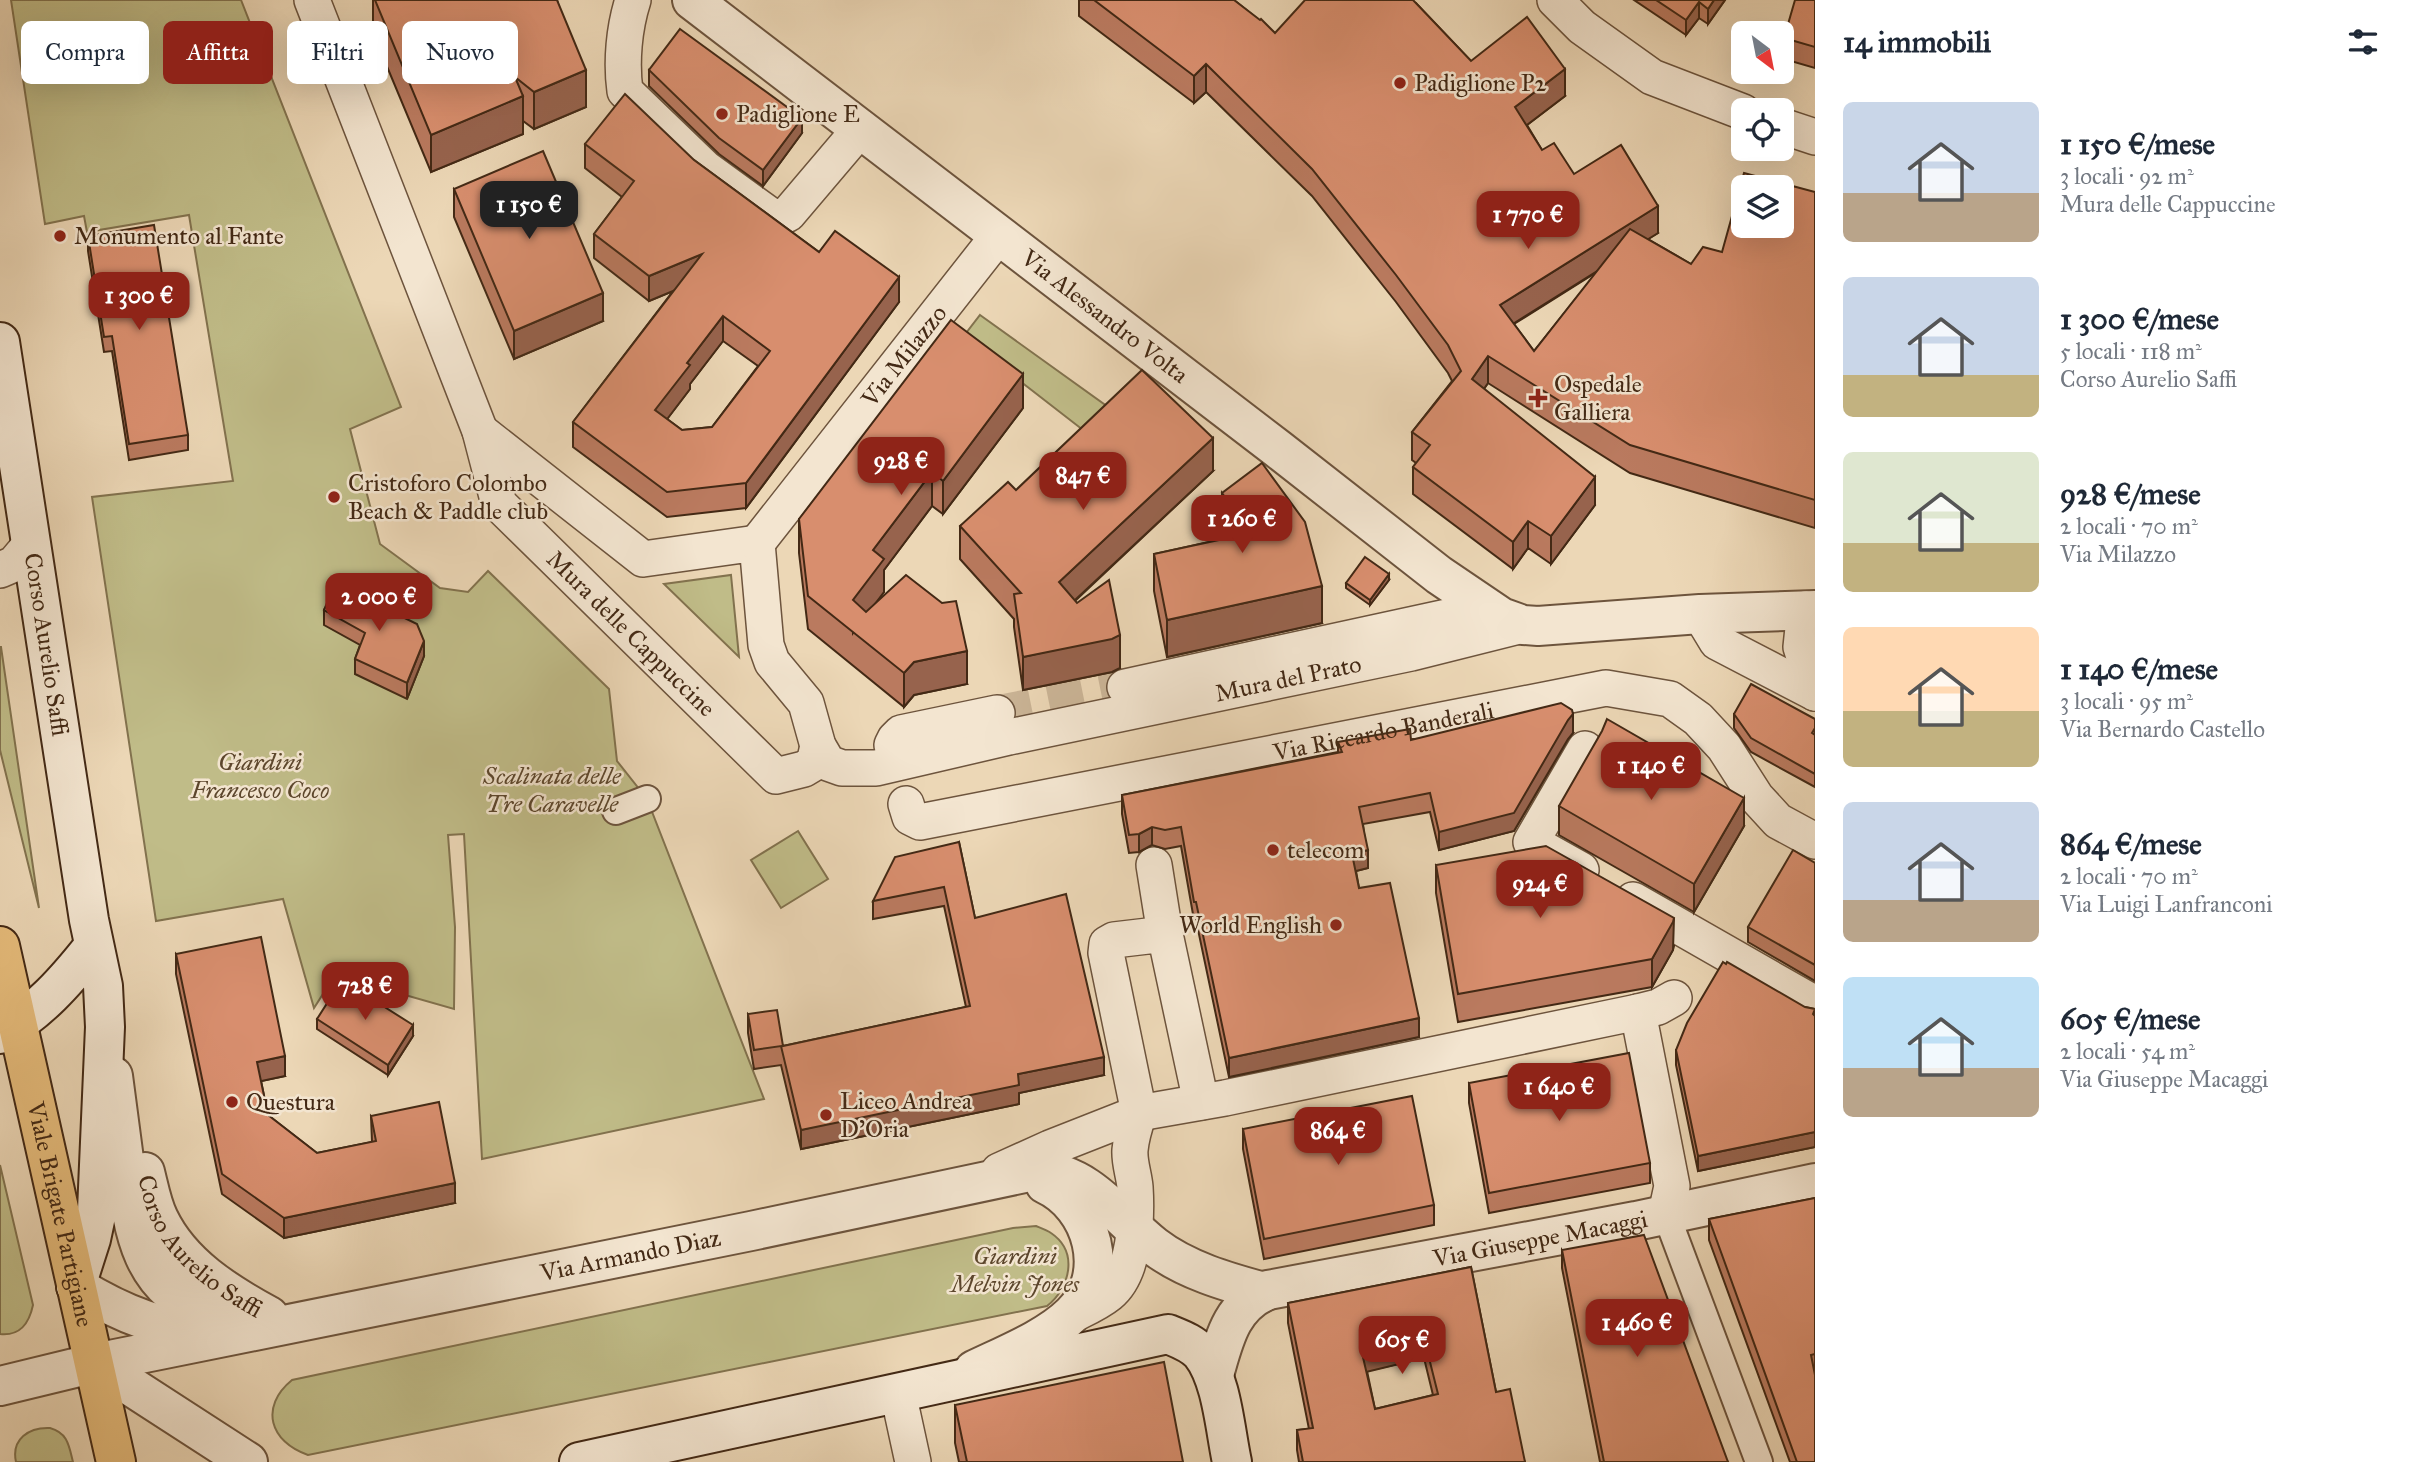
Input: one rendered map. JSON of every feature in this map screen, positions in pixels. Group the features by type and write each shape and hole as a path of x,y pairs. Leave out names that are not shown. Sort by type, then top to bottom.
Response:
{"main road":[{"name":"Viale Brigate Partigiane","path":"2,963 9,1029 76,1286 117,1462"}],"street":[{"name":"Mura delle Cappuccine","path":"312,0 480,431 499,504 776,776 804,769 814,763 818,746"},
{"path":"633,0 628,16 623,74 625,92 706,169 775,219 788,214 861,128"},
{"name":"Via Alessandro Volta","path":"692,0 1279,449 1383,532 1501,617 1524,625"},
{"path":"1555,0 1582,27 1652,78 1731,108"},
{"path":"1794,130 1815,136"},
{"name":"Via Milazzo","path":"757,543 999,235"},
{"name":"Corso Aurelio Saffi","path":"0,342 93,947 103,986 107,1033 96,1211 91,1239 76,1286"},
{"path":"480,431 643,559 757,543 766,645 772,662 807,704 818,746"},
{"path":"0,570 14,564 30,545"},
{"path":"1125,687 1488,608"},
{"path":"1700,614 1717,642 1815,693 1801,647 1810,610"},
{"name":"Mura del Prato","path":"818,746 828,763 842,768 876,768 1009,737 1411,653 1524,625 1810,610"},
{"name":"Via Riccardo Banderali","path":"906,804 909,817 920,822 1606,688 1670,699 1698,719 1724,747 1756,797 1778,821 1815,841"},
{"path":"892,745 901,733 998,713"},
{"path":"1586,749 1531,842 1815,1004"},
{"path":"616,811 647,799"},
{"path":"1154,866 1191,1104"},
{"path":"1133,1227 1135,1184 1130,1153 1139,1113 1106,953 1107,944 1114,940 1165,934"},
{"path":"9,1029 64,984 93,947"},
{"name":"Via Armando Diaz","path":"974,1182 1139,1113 1638,1012 1658,1007 1674,998"},
{"path":"1638,1012 1672,1186 1666,1214 1759,1462"},
{"name":"Corso Aurelio Saffi","path":"107,1033 152,1198 168,1235 185,1256 228,1292 286,1326"},
{"name":"Via Armando Diaz","path":"0,1386 95,1363 1039,1170 1057,1171 1082,1183 1156,1247 1175,1259 1234,1284 1264,1292"},
{"name":"Via Armando Diaz","path":"974,1182 1026,1179 1045,1184 1059,1191 1081,1212 1092,1238 1092,1273 1084,1300 1072,1315"},
{"name":"Via Giuseppe Macaggi","path":"1264,1292 1815,1184"},
{"name":"Via Armando Diaz","path":"959,1379 1052,1330 1110,1293 1121,1280 1129,1261 1133,1227"},
{"path":"76,1286 153,1323 184,1330 230,1331 286,1326"},
{"path":"1232,1462 1214,1375 1227,1328 1244,1305 1264,1292"},
{"name":"Via Armando Diaz","path":"579,1462 1168,1334 1186,1341 1200,1353 1214,1375"},
{"path":"95,1363 248,1462"},
{"path":"898,1392 913,1462"}],"green space":[{"path":"11,0 241,0 249,21 163,21 163,84 273,84 273,81 401,407 350,429 380,544 440,588 468,592 488,571 609,689 617,761 647,799 764,1099 482,1159 464,834 448,835 455,927 454,1009 335,975 314,1008 283,899 156,921 92,497 233,481 189,215 87,232 84,216 45,224 24,84 149,84 149,21 21,21 21,66"},
{"path":"980,315 1115,412 1092,437 963,337"},
{"path":"731,575 739,657 664,584"},
{"path":"1,647 39,908 0,750"},
{"path":"798,831 828,879 781,908 751,860"},
{"path":"0,1165 33,1305 26,1323 18,1331 7,1334 0,1334"},
{"name":"Giardini Melvin Jones","path":"1036,1226 1060,1241 1068,1260 1066,1280 1047,1306 308,1455 285,1442 273,1423 275,1401 292,1380 1013,1228"},
{"path":"50,1428 64,1437 73,1462 16,1462 16,1447 23,1436 35,1430"}],"building":[{"path":"375,0 557,0 586,70 534,92 518,79 518,21 402,21 402,65 388,31 388,21 384,21"},
{"path":"1094,0 1234,0 1261,19 1275,33 1305,0 1413,0 1471,61 1527,17 1565,69 1515,107 1542,150 1554,143 1574,174 1621,145 1658,206 1500,305 1534,351 1630,229 1691,264 1703,247 1722,252 1731,220 1731,238 1794,238 1794,186 1815,192 1815,500 1630,445 1488,356 1472,379 1595,477 1551,536 1528,521 1513,542 1413,467 1430,445 1412,432 1461,371 1448,345 1312,169 1206,64 1194,76"},
{"path":"1656,0 1714,0 1708,9 1699,2 1686,20"},
{"path":"1795,0 1815,0 1815,47 1794,41 1794,21 1789,21"},
{"name":"Padiglione E","path":"680,29 802,118 763,170 719,138 649,70"},
{"path":"410,84 518,84 523,96 431,135"},
{"path":"625,94 694,160 819,252 835,231 899,277 746,483 667,492 573,422 702,254 649,276 594,234 634,181 585,144","holes":["723,316 770,351 712,427 682,430 655,410"]},
{"path":"543,151 603,293 514,331 454,189"},
{"path":"154,225 188,435 129,444 112,336 104,337 88,236"},
{"path":"951,320 1023,374 943,481 932,472 873,550 884,559 853,600 866,612 906,575 942,603 956,601 967,651 914,662 904,673 808,596 799,519"},
{"path":"1142,370 1213,438 1059,582 1077,603 1109,580 1120,635 1112,639 1023,657 1014,594 1021,593 960,526 1008,482 1016,490"},
{"path":"1262,463 1305,522 1322,586 1167,620 1154,554 1251,533 1222,493"},
{"path":"1365,557 1389,574 1370,600 1346,583"},
{"path":"335,584 417,624 424,641 407,683 355,659 365,633 324,610"},
{"path":"1751,684 1815,719 1812,733 1815,735 1815,774 1751,738 1734,714"},
{"path":"1561,703 1572,710 1573,714 1514,813 1439,832 1430,793 1359,807 1368,850 1352,854 1359,888 1390,883 1419,1018 1229,1058 1194,902 1181,827 1165,830 1152,827 1139,834 1129,835 1122,795 1342,752 1338,742 1410,729 1411,740"},
{"path":"1607,719 1744,798 1694,884 1559,806"},
{"path":"959,842 975,918 1066,894 1104,1057 1018,1074 1019,1085 801,1130 781,1046 754,1050 748,1014 777,1010 783,1046 970,1006 944,887 873,901 895,857"},
{"path":"1546,846 1674,918 1652,959 1458,994 1436,865"},
{"path":"1793,850 1815,863 1815,965 1748,927"},
{"name":"Questura","path":"261,937 285,1056 257,1062 268,1115 317,1153 376,1141 371,1116 439,1102 455,1183 284,1218 222,1174 176,954"},
{"path":"1723,962 1805,1007 1815,1009 1815,1132 1698,1156 1676,1050 1687,1023"},
{"path":"342,980 413,1025 388,1065 317,1019"},
{"path":"1629,1053 1650,1163 1489,1193 1469,1083"},
{"path":"1412,1096 1434,1205 1264,1239 1243,1129"},
{"path":"1815,1198 1815,1354 1811,1355 1815,1375 1815,1462 1797,1462 1709,1219"},
{"path":"1644,1235 1728,1462 1604,1462 1562,1250"},
{"path":"1471,1267 1496,1392 1510,1389 1525,1462 1303,1462 1297,1430 1313,1428 1288,1303","holes":["1424,1338 1438,1394 1375,1409 1362,1353"]},
{"path":"1164,1362 1183,1462 967,1462 955,1405"}],"tunnel":[{"path":"997,713 1125,687"}],"place":[{"name":"Padiglione P2","path":"1400,83"},
{"name":"Padiglione E","path":"722,114"},
{"name":"Monumento al Fante","path":"60,236"},
{"name":"Ospedale Galliera","path":"1538,398"},
{"name":"Cristoforo Colombo Beach & Paddle club","path":"334,497"},
{"name":"telecom","path":"1273,850"},
{"name":"World English","path":"1336,925"},
{"name":"Questura","path":"232,1102"},
{"name":"Liceo Andrea D'Oria","path":"826,1115"}],"park label":[{"name":"Giardini Francesco Coco","path":"260,776"},
{"name":"Scalinata delle Tre Caravelle","path":"552,790"}]}
